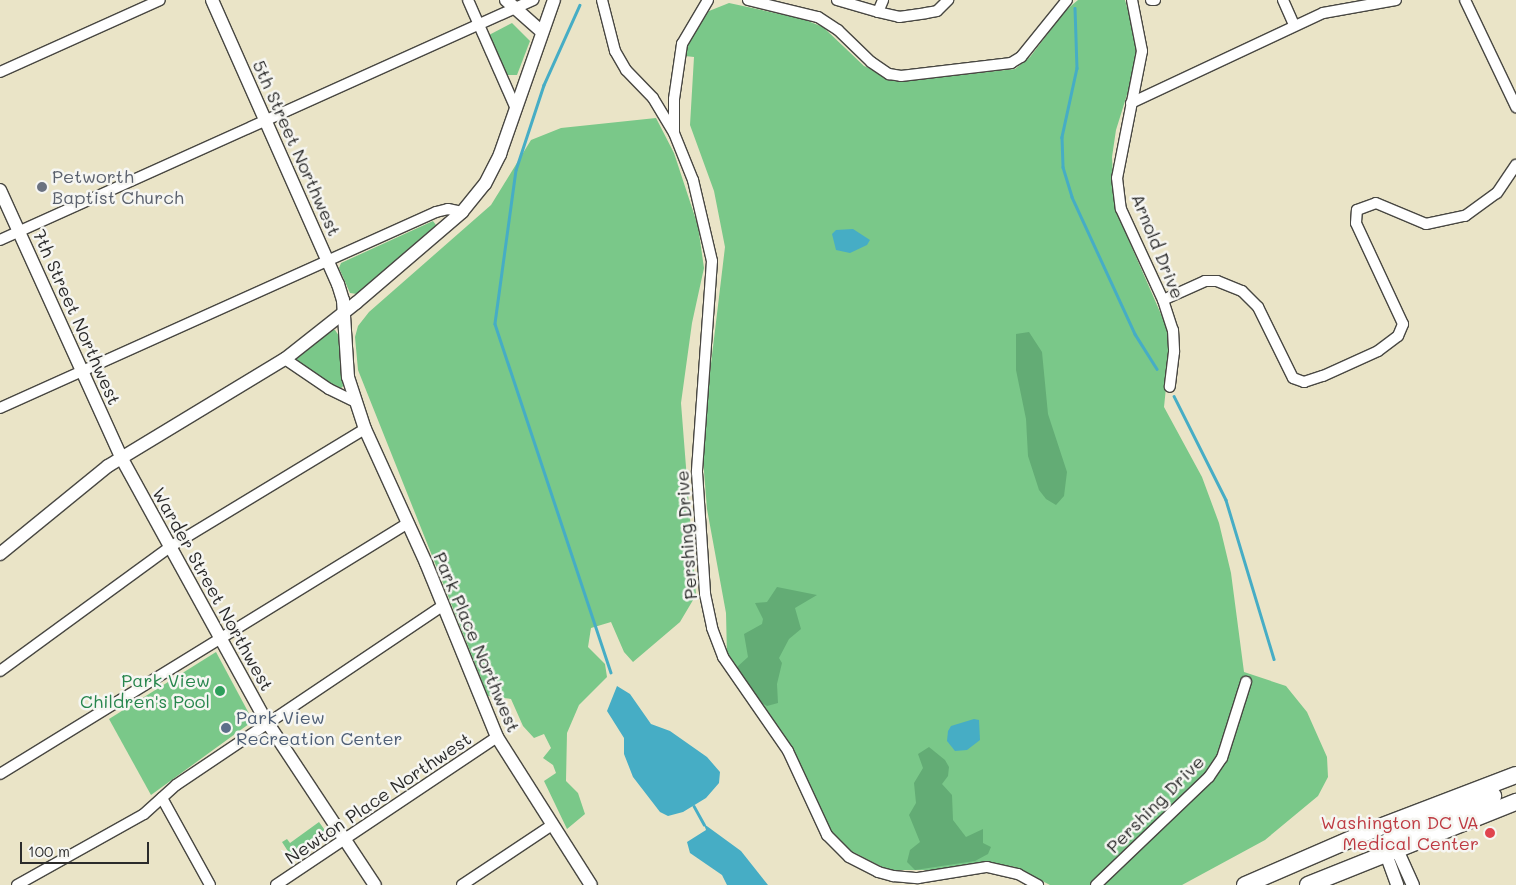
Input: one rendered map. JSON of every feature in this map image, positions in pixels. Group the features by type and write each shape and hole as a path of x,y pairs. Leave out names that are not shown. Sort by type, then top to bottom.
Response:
{"main road":[{"path":"1308,885 1516,775"},
{"path":"1391,842 1516,786"},
{"path":"1245,885 1391,842 1516,802"}],"street":[{"path":"0,72 160,0"},
{"name":"5th Street Northwest","path":"212,0 328,260 341,292 344,312"},
{"path":"468,0 516,109"},
{"path":"0,240 479,25 510,4 533,0"},
{"path":"0,554 108,466 285,359 344,312 462,212 492,171 554,0"},
{"name":"Pershing Drive","path":"602,0 615,51 626,70 653,98 674,133 693,180 712,261 697,472 705,594 712,628 723,657 788,751 828,835 849,857 878,872 893,876 918,878 987,867 1018,874 1038,885"},
{"path":"674,133 674,99 682,44 708,0"},
{"path":"748,0 818,17 838,30 871,62 889,74 901,76 953,68 1001,66 1011,63 1021,57 1067,0"},
{"path":"837,0 899,16 926,14 937,11 948,0"},
{"path":"878,12 883,0"},
{"name":"Arnold Drive","path":"1132,0 1142,52 1117,178 1121,209 1163,300 1173,330 1174,352 1170,387"},
{"path":"1283,0 1294,25"},
{"path":"1131,103 1323,13 1396,0"},
{"path":"1465,0 1516,107"},
{"path":"510,4 542,32"},
{"path":"1163,300 1205,281 1217,281 1242,291 1258,307 1294,378 1304,382 1323,376 1378,351 1398,336 1403,324 1356,223 1357,210 1376,203 1426,224 1465,216 1497,194 1516,165"},
{"name":"7th Street Northwest","path":"0,190 122,459"},
{"path":"0,408 436,212 448,209 462,212"},
{"name":"Park Place Northwest","path":"344,312 346,366 354,401 365,429 389,478 406,524 497,737 591,885"},
{"path":"285,359 329,389 354,401"},
{"path":"0,671 170,547 365,429"},
{"name":"Warder Street Northwest","path":"122,459 268,724 375,885"},
{"path":"0,774 406,524"},
{"path":"17,885 144,814 162,798 268,724 442,606"},
{"name":"Pershing Drive","path":"1096,885 1209,777 1222,758 1246,682"},
{"name":"Newton Place Northwest","path":"276,885 497,737"},
{"path":"162,798 210,885"},
{"path":"462,885 552,825"},
{"path":"1391,842 1397,885"},
{"path":"1391,842 1412,885"}],"green space":[{"path":"1078,0 1125,0 1137,42 1135,69 1116,130 1112,157 1114,195 1120,220 1167,328 1170,349 1164,407 1202,477 1219,523 1231,573 1244,672 1286,686 1307,712 1327,757 1328,777 1318,796 1265,840 1182,885 1050,885 1015,867 981,862 933,870 888,870 843,847 831,831 786,740 727,657 726,613 707,509 703,459 704,422 725,247 714,191 690,125 694,57 685,56 689,40 709,11 729,3 803,19 823,27 864,66 895,79 922,79 1015,69 1030,57 1065,11"},
{"path":"512,23 530,41 517,75 507,75 489,35"},
{"path":"656,118 674,153 698,226 704,268 692,323 681,403 696,595 680,622 633,662 624,652 611,622 591,628 588,647 605,664 607,677 579,705 567,733 566,781 578,793 585,814 567,829 544,781 556,773 553,765 543,758 551,748 544,734 534,738 523,726 511,699 488,696 358,370 355,337 358,326 369,312 491,205 531,140 561,128"},
{"path":"433,221 436,225 357,294 350,293 339,268 341,263"},
{"path":"330,330 335,330 339,336 343,386 340,390 295,360"},
{"path":"1029,332 1042,352 1048,414 1067,472 1064,496 1056,505 1046,499 1039,490 1028,456 1026,419 1016,370 1016,334"},
{"path":"777,587 817,595 795,608 801,629 789,639 779,658 782,663 777,684 778,703 767,706 759,701 736,668 748,657 744,634 762,624 763,619 755,603 767,602"},
{"name":"Park View Recreation Center","path":"216,652 253,721 151,795 109,719"},
{"path":"929,747 945,760 949,767 948,776 942,784 952,795 953,820 966,837 983,829 983,843 991,847 988,854 975,861 915,870 907,862 910,850 920,842 909,815 916,803 914,783 923,768 918,754"},
{"path":"319,822 329,836 291,856 282,842 287,839 290,843"}],"water":[{"path":"853,229 870,240 867,245 850,253 836,250 832,234 836,230"},
{"path":"617,686 630,694 651,724 670,731 707,757 720,772 719,783 706,798 683,812 668,816 660,812 633,777 624,754 624,738 607,711"},
{"path":"974,719 979,720 980,740 967,750 955,751 947,741 948,731 951,726"},
{"path":"704,824 741,851 768,885 727,885 722,875 690,853 687,842 706,830"}],"waterway":[{"path":"580,5 544,85 516,170 495,324 611,672"},
{"path":"1075,8 1077,68 1062,137 1063,167 1072,197 1135,334 1157,369"},
{"path":"1174,396 1226,500 1274,659"},
{"path":"694,806 704,824"}],"place":[{"name":"Petworth Baptist Church","path":"42,187"},
{"name":"Park View Children's Pool","path":"220,691"},
{"name":"Park View Recreation Center","path":"226,728"},
{"name":"Washington DC VA Medical Center","path":"1490,833"}]}
